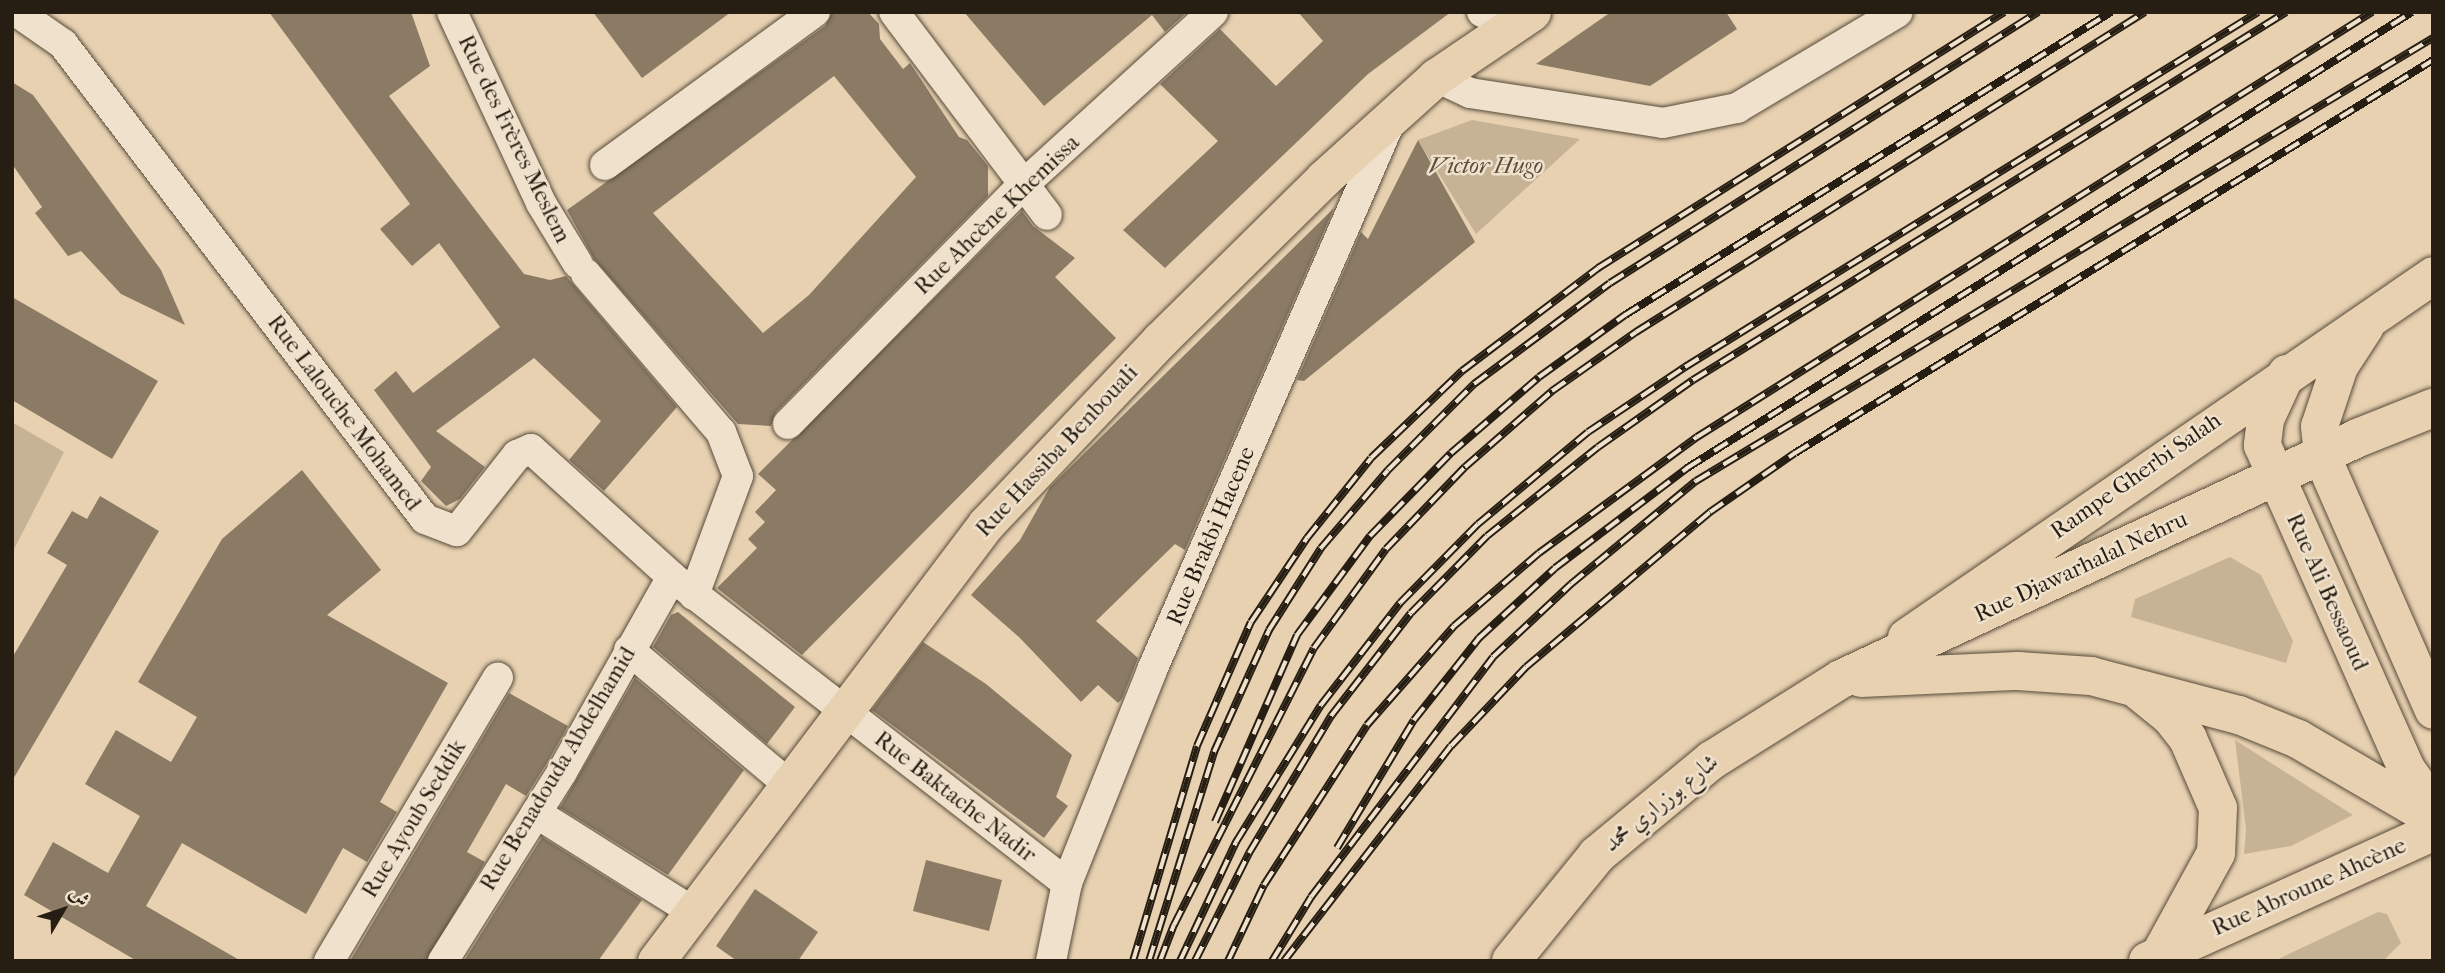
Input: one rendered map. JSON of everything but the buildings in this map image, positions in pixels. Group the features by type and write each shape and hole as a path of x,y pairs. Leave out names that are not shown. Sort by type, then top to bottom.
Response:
{"highway":[{"name":"Rue Djawarhalal Nehru","path":"1841,679 2275,477 2433,408"},
{"path":"1841,679 2018,670 2091,676 2239,715 2298,739 2433,818"},
{"name":"شارع بوزراري محمد","path":"1511,961 1597,855 1712,760 1841,679"},
{"path":"2136,688 2171,717 2188,739 2218,808 2216,853 2154,958"},
{"name":"Rue Abroune Ahcène","path":"2154,958 2433,832"}],"main road":[{"name":"Rue Hassiba Benbouali","path":"669,955 695,913 843,710 986,524 1160,340 1391,117 1509,16"},
{"name":"Rampe Gherbi Salah","path":"1841,679 2373,313 2433,275"},
{"path":"2373,313 2339,366 2319,426 2322,457 2433,710"},
{"name":"Rue Ali Bessaoud","path":"2287,372 2265,419 2263,445 2407,770 2433,806"}],"street":[{"name":"Rue Lalouche Mohamed","path":"17,12 63,44 425,519 457,531 517,455 531,449 683,586 843,710"},
{"name":"Rue des Frères Meslem","path":"452,12 541,203 582,269 721,432 738,476 683,586"},
{"path":"605,165 815,12"},
{"path":"894,12 1047,215"},
{"name":"Rue Ahcène Khemissa","path":"788,424 1023,186 1213,12"},
{"path":"1436,77 1470,93 1663,123 1737,108 1898,12"},
{"name":"Rue Brakbi Hacene","path":"1051,961 1067,883 1152,670 1391,117"},
{"name":"Rue Benadouda Abdelhamid","path":"443,961 536,813 629,650 683,586"},
{"path":"629,650 789,784"},
{"name":"Rue Ayoub Seddik","path":"329,961 498,677"},
{"name":"Rue Baktache Nadir","path":"843,710 1067,883"},
{"path":"536,813 695,913"}],"green space":[{"name":"Victor Hugo","path":"1472,120 1580,139 1476,234 1418,140"},
{"path":"12,422 64,452 12,553"},
{"path":"2230,557 2261,575 2293,641 2286,663 2131,617 2135,599"},
{"path":"2235,740 2353,815 2291,846 2244,854 2246,829"},
{"path":"2378,912 2387,914 2401,943 2383,961 2274,961"}],"railway":[{"path":"1133,961 1197,746 1251,622 1307,538 1371,458 1462,371 1598,268 2004,12"},
{"path":"1149,961 1214,752 1269,630 1321,548 1388,470 1474,384 1610,283 2038,12"},
{"path":"1215,822 1297,635 1370,536 1451,453 1539,377 1625,315 2111,12"},
{"path":"1160,961 1174,925 1314,648 1386,549 1465,467 1552,391 1636,332 2145,12"},
{"path":"1180,961 1236,842 1321,705 1400,603 1478,524 1588,432 1685,367 2258,12"},
{"path":"1195,961 1249,853 1331,716 1411,613 1487,536 1598,447 1693,380 2286,12"},
{"path":"1228,961 1264,885 1367,725 1454,626 1539,553 1697,437 2372,12"},
{"path":"1337,848 1414,720 1479,638 1555,568 1687,468 2412,12"},
{"path":"1272,961 1311,897 1493,657 1571,584 1696,481 2433,38"},
{"path":"1284,961 1451,746 1526,667 1710,512 1795,453 2433,60"}]}
